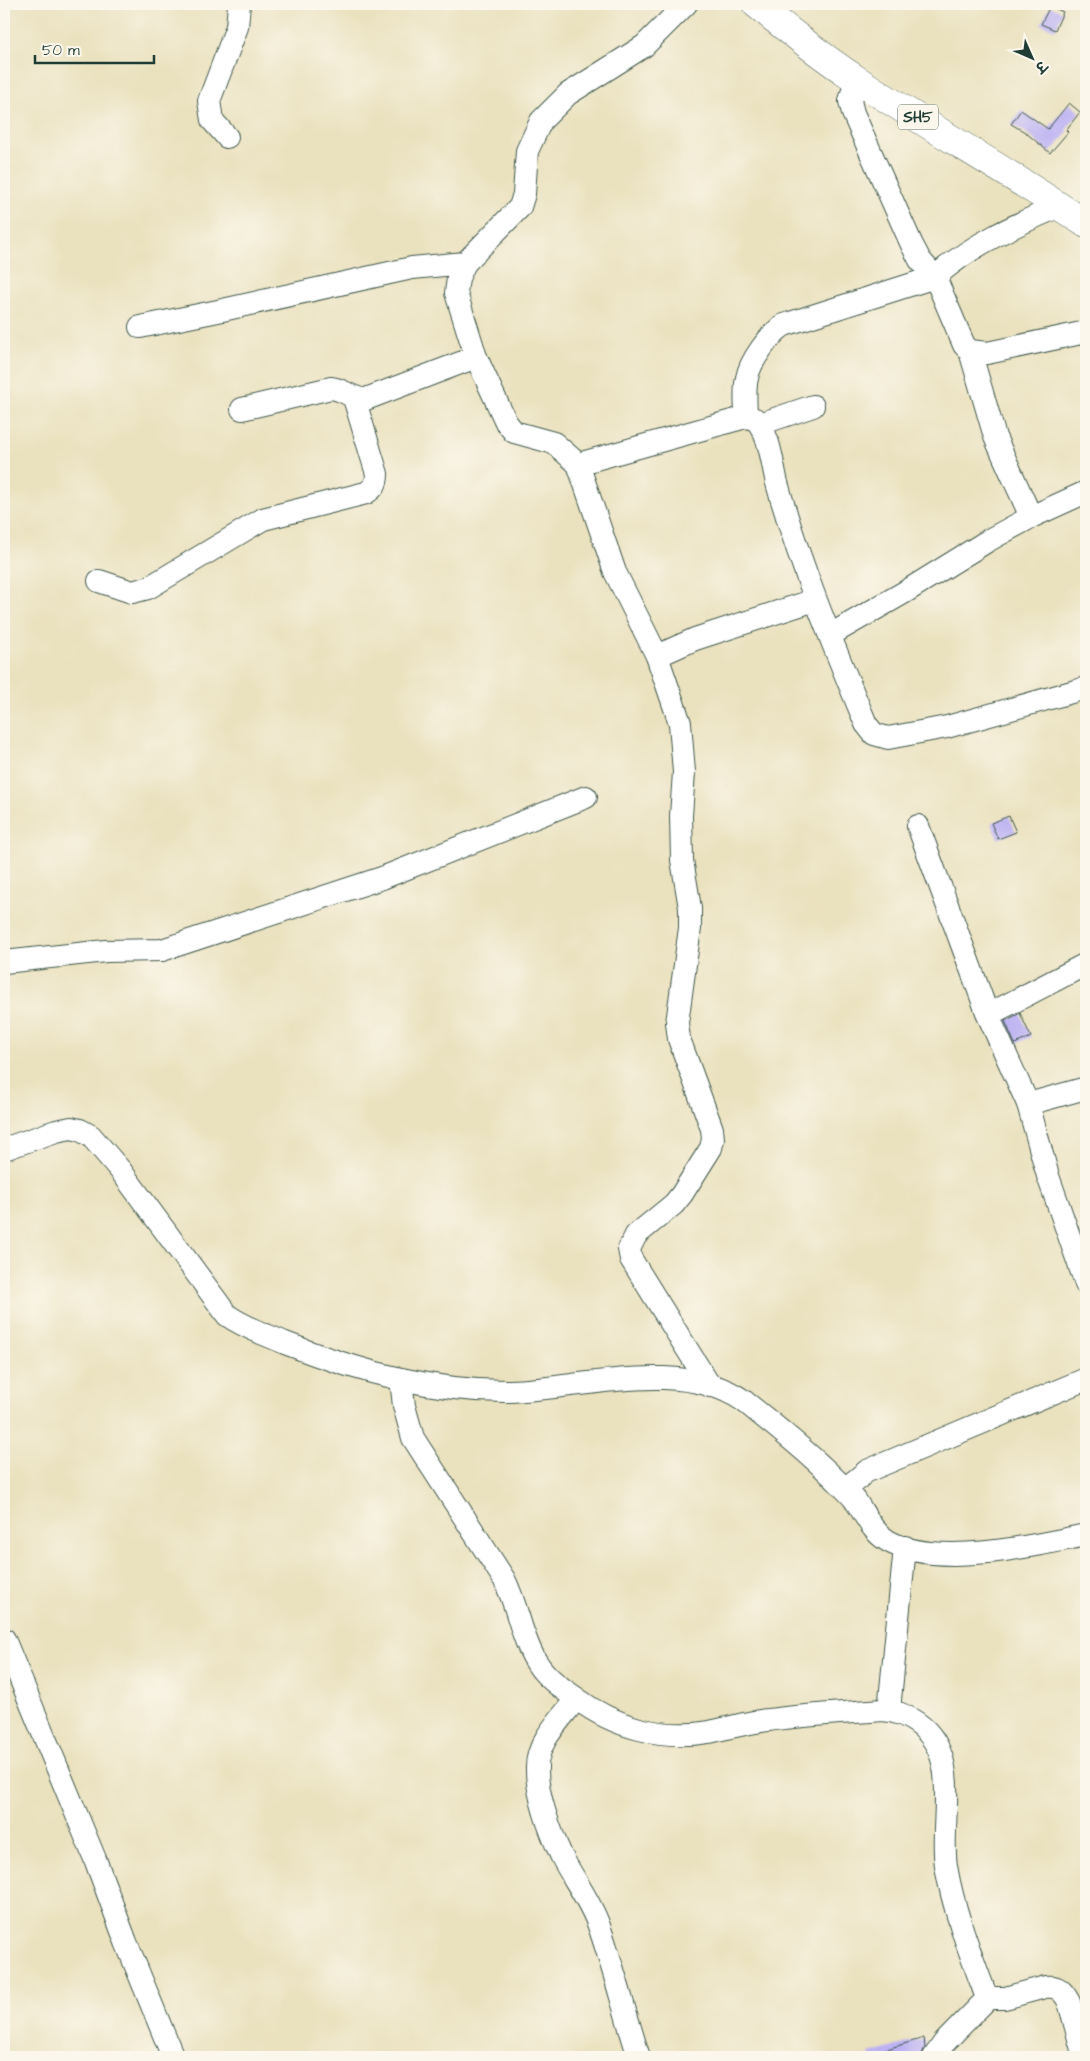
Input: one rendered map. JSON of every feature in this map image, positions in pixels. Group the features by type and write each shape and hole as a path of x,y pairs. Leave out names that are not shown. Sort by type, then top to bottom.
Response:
{"main road":[{"name":"SH5","path":"756,4 812,49 856,79 1086,224"}],"street":[{"path":"226,137 212,120 208,101 237,27 239,4"},
{"path":"686,4 644,46 568,94 540,121 527,150 524,194 520,207 465,263 458,278 456,292 476,357 506,422 514,432 554,443 578,464 615,572 656,656 680,724 684,772 680,816 682,860 690,908 690,928 677,1023 679,1039 712,1129 713,1139 711,1148 682,1194 674,1204 636,1235 629,1249 631,1259 710,1386"},
{"path":"856,79 850,101 853,113 912,246 920,260 935,277 964,345 970,351 995,437 1031,517"},
{"path":"1060,206 1027,220 974,247 935,277 784,325 775,330 749,370 746,379 753,421 781,495 815,600 866,724 874,734 888,738 946,727 1086,688"},
{"path":"140,327 412,268 465,263"},
{"path":"970,351 987,353 1086,332"},
{"path":"242,409 331,388 339,389 354,398 366,399 476,357"},
{"path":"99,580 132,592 148,588 264,519 366,493 377,482 377,474 354,398"},
{"path":"578,464 813,406"},
{"path":"830,635 1031,517 1086,492"},
{"path":"656,656 695,639 815,600"},
{"path":"4,962 106,951 162,950 382,878 586,797"},
{"path":"918,826 988,1015 1028,1104 1048,1176 1086,1284"},
{"path":"988,1015 1086,964"},
{"path":"1028,1104 1086,1088"},
{"path":"4,1149 56,1131 71,1128 91,1136 121,1171 227,1315 249,1328 307,1351 380,1375 466,1390 528,1390 610,1380 648,1379 678,1380 710,1386 733,1394 744,1401 813,1458 845,1489 887,1541 905,1547 943,1553 978,1553 1031,1546 1086,1535"},
{"path":"401,1379 404,1406 413,1438 510,1590 529,1646 538,1664 550,1678 576,1699 614,1721 661,1735 706,1732 769,1720 889,1710 900,1712 922,1728 938,1746 942,1754 945,1775 945,1853 949,1880 975,1968 988,1998"},
{"path":"845,1489 867,1471 1086,1379"},
{"path":"889,1710 905,1547"},
{"path":"4,1639 95,1858 126,1942 173,2057"},
{"path":"576,1699 545,1740 538,1760 538,1779 553,1834 562,1856 582,1889 599,1926 639,2057"},
{"path":"934,2057 944,2043 988,1998 1005,1998 1052,1986 1064,1993 1069,2002 1084,2057"}],"building":[{"path":"1050,6 1063,12 1055,30 1041,24"},
{"path":"1069,103 1080,112 1066,130 1068,132 1050,153 1025,132 1011,124 1021,110 1048,129"},
{"path":"1009,816 1016,832 998,839 991,823"},
{"path":"1020,1013 1031,1037 1015,1044 1005,1021"},
{"path":"924,2038 925,2047 921,2057 871,2057 870,2054"}]}
